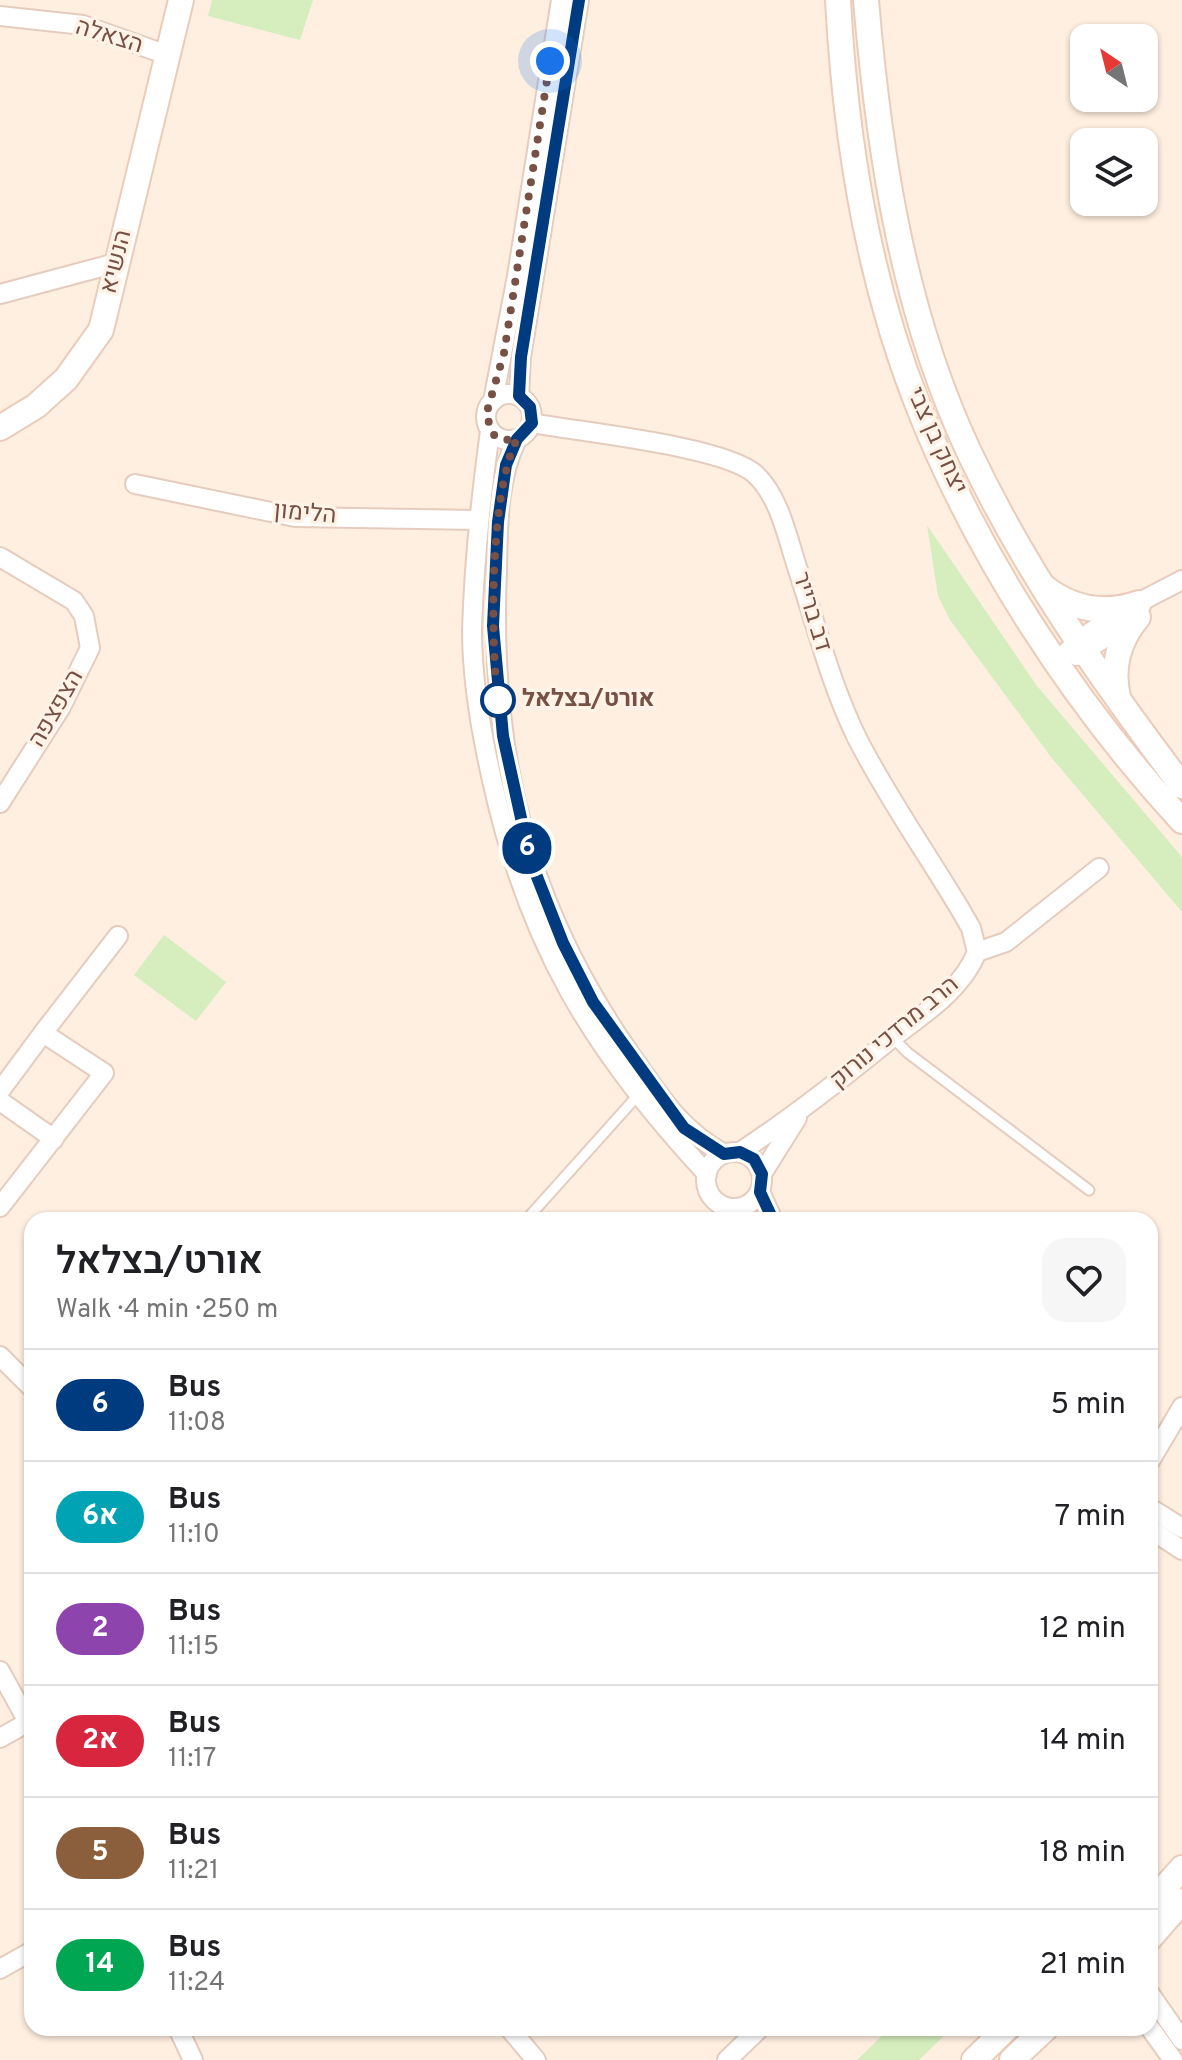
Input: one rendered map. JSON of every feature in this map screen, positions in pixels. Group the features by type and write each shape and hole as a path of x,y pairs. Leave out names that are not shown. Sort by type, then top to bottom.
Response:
{"street":[{"name":"הנשיא","path":"0,428 36,406 66,379 101,330 170,56 181,0"},
{"name":"הנשיא","path":"170,56 185,35 196,0"},
{"path":"561,0 512,307 493,401 486,415 490,431 478,520 472,632 477,694 507,847 530,914 567,991 639,1094 707,1174 713,1199 738,1212"},
{"path":"519,396 521,357 579,0"},
{"name":"יצחק בן צבי","path":"838,0 845,99 871,247 888,317 916,402 985,545 1058,661 1182,821"},
{"name":"יצחק בן צבי","path":"866,0 883,153 911,290 942,385 969,451 1036,579 1080,647 1182,786"},
{"name":"הצאלה","path":"0,16 83,25 170,56"},
{"path":"0,294 116,263"},
{"path":"493,401 505,394 519,396 530,407 532,423 517,439 506,465 498,522 493,626 497,694 521,829 563,943 593,1002 684,1128 732,1153 754,1159 770,1212"},
{"name":"דב ברייר","path":"532,423 705,453 733,461 754,473 768,491 782,522 830,673 857,738 971,928 977,952"},
{"path":"490,431 504,440 517,439"},
{"name":"הלימון","path":"135,484 295,517 478,520"},
{"name":"הצפצפה","path":"0,557 74,601 84,616 90,648 61,707 0,803"},
{"path":"1036,579 1054,595 1083,607 1107,611 1138,610 1182,586"},
{"path":"1058,661 1182,580"},
{"path":"1120,703 1115,661 1138,610"},
{"name":"הרב מרדכי נורוק","path":"732,1153 800,1113 959,982 977,952 1006,942 1099,868"},
{"path":"0,1091 118,936"},
{"path":"0,1207 104,1073 43,1033"},
{"path":"0,1101 54,1139"},
{"name":"הרב מרדכי נורוק","path":"761,1183 800,1113"},
{"path":"707,1174 712,1162 732,1153"},
{"path":"745,1212 755,1200 761,1183"},
{"path":"0,1356 24,1380"},
{"path":"1158,1448 1182,1407"},
{"path":"1158,1513 1182,1528"},
{"path":"1158,1534 1182,1550"},
{"path":"0,1671 24,1711"},
{"path":"0,1738 24,1724"},
{"path":"1158,1895 1182,1868"},
{"path":"1158,1929 1182,1901"},
{"path":"0,1969 24,1956"},
{"path":"1158,2006 1182,2040"},
{"path":"182,2036 193,2060"},
{"path":"516,2036 536,2060"},
{"path":"727,2060 752,2036"},
{"path":"974,2060 999,2036"},
{"path":"1012,2060 1038,2036"},
{"path":"1156,2036 1173,2060"}],"lane":[{"path":"893,1038 908,1053 1089,1190"},
{"path":"533,1212 639,1094"}],"green space":[{"path":"212,0 313,0 300,40 208,16"},
{"path":"927,525 1037,686 1182,857 1182,912 1051,757 950,620 938,596"},
{"path":"164,935 226,982 196,1021 134,975"},
{"path":"882,2036 944,2036 919,2060 857,2060"}],"bus line":[{"name":"6","path":"579,0 521,357 519,396 530,407 532,423 529,430 517,439 508,458 498,522 493,626 497,694 508,766 530,859 563,943 593,1002 684,1128 724,1154 740,1152 754,1159 762,1174 760,1192 769,1212"}],"place":[{"name":"אורט/בצלאל","path":"498,700"}],"route":[{"path":"498,700 493,626 498,522 506,465 517,439 504,440 494,435 486,415 493,401 504,353 550,61"}]}
